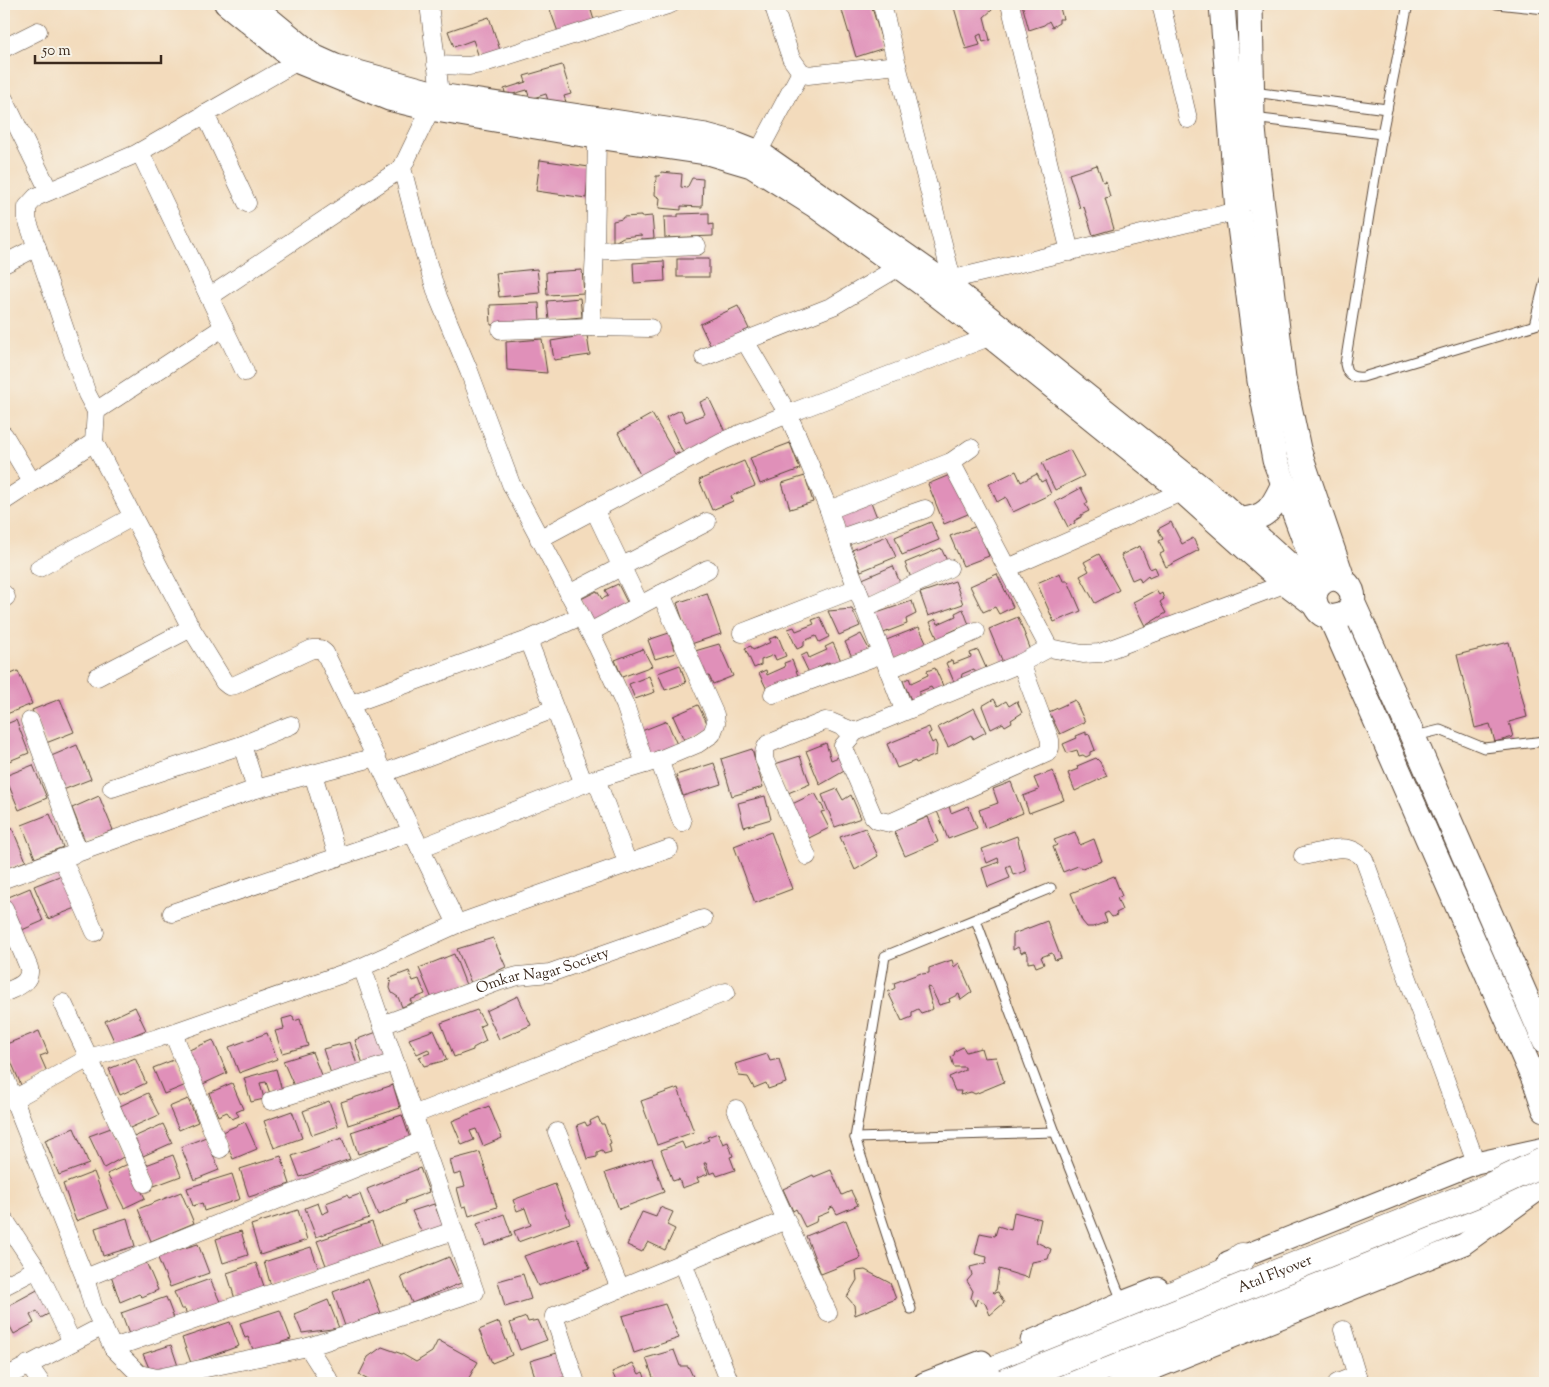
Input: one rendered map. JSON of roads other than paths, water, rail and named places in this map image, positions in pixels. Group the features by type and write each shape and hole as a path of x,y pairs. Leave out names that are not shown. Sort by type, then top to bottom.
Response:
{"main road":[{"path":"1222,4 1238,211 1260,381 1275,460 1317,591 1538,1088 1545,1109"},
{"path":"1250,4 1252,118 1283,378 1298,449 1317,591"},
{"path":"1242,520 1262,515 1269,511 1284,484"},
{"path":"1317,591 1352,590 1353,604 1545,1040"},
{"path":"1545,1148 1545,1163"},
{"name":"Atal Flyover","path":"1004,1383 1477,1193 1545,1163"},
{"name":"Atal Flyover","path":"1063,1383 1254,1307 1545,1181"},
{"path":"962,1383 1088,1332 1234,1265"}],"street":[{"path":"225,4 303,57 389,100 435,102 706,134 736,142 813,206 897,268 976,317 1242,520 1317,591"},
{"path":"253,4 303,57"},
{"path":"209,296 402,168 435,102 436,65 429,4"},
{"path":"436,65 468,66 481,64 671,4"},
{"path":"773,4 791,58 801,72 808,75 896,65"},
{"path":"882,4 948,280"},
{"path":"1010,4 1070,252"},
{"path":"1161,4 1188,119"},
{"path":"4,48 38,31"},
{"path":"303,57 140,152 36,196 27,206 28,218 87,394 96,411 94,442 191,628 224,682 229,686 235,685 312,649 320,649 325,653 456,924"},
{"path":"755,159 801,72"},
{"path":"4,99 50,191"},
{"path":"435,102 597,137 708,154 755,159 948,280 989,337 1181,492 1317,591"},
{"path":"206,114 247,203"},
{"path":"591,327 595,251 597,137"},
{"path":"140,152 245,372"},
{"path":"402,168 438,297 511,484 590,632 682,822"},
{"path":"948,280 1238,211"},
{"path":"595,251 697,246"},
{"path":"4,264 37,247"},
{"path":"704,357 833,306 897,268"},
{"path":"96,411 224,327"},
{"path":"501,330 591,327 650,328"},
{"path":"539,539 723,442 788,414 989,337"},
{"path":"745,341 788,414 829,510 838,539 904,710"},
{"path":"4,435 32,482"},
{"path":"4,501 94,442"},
{"path":"829,510 952,462 971,448"},
{"path":"952,462 1050,648"},
{"path":"1008,568 1181,492"},
{"path":"594,509 640,605"},
{"path":"838,539 925,509"},
{"path":"39,568 132,517"},
{"path":"569,594 707,522"},
{"path":"590,632 708,568"},
{"path":"864,608 949,568"},
{"path":"742,633 857,588"},
{"path":"1021,663 1050,740 1050,748 1047,753 890,823 877,820 873,816 842,746 855,732 904,710 1021,663 1050,648 1082,654 1100,653 1317,591"},
{"path":"420,848 590,781 652,762 697,744 712,734 716,723 715,715 661,594"},
{"path":"351,704 528,640 581,616"},
{"path":"97,677 191,628"},
{"path":"773,694 885,662 976,631"},
{"path":"528,640 554,709 628,864"},
{"path":"4,879 256,789 313,774 380,765 554,709"},
{"path":"30,721 95,932"},
{"path":"807,856 764,759 765,747 768,744 825,721 855,732"},
{"path":"112,788 242,745 291,725"},
{"path":"242,745 256,789"},
{"path":"313,774 338,857"},
{"path":"172,914 412,832"},
{"path":"1303,856 1351,848 1358,851 1364,859 1476,1164"},
{"path":"14,1099 89,1058 173,1033 362,967 456,924 669,849"},
{"path":"4,908 30,974 27,981 4,993"},
{"name":"Omkar Nagar Society","path":"382,1025 500,981 518,976 550,973 703,919"},
{"path":"4,1075 85,1278 93,1306 113,1348 139,1374 157,1378 308,1348 475,1292 362,967"},
{"path":"413,1115 726,992"},
{"path":"63,1003 144,1182"},
{"path":"173,1033 220,1149"},
{"path":"271,1101 395,1062"},
{"path":"736,1109 828,1313"},
{"path":"557,1132 620,1289"},
{"path":"85,1278 422,1141"},
{"path":"924,1383 1012,1349 1122,1302 1234,1265 1476,1164 1545,1148"},
{"path":"1119,1383 1464,1244 1545,1186"},
{"path":"4,1218 37,1269 72,1342"},
{"path":"576,1383 554,1316 786,1220"},
{"path":"113,1348 453,1231"},
{"path":"683,1263 730,1383"},
{"path":"4,1286 37,1269"},
{"path":"4,1378 103,1326"},
{"path":"1337,1383 1358,1379 1343,1330"},
{"path":"308,1348 331,1383"},
{"path":"28,1364 41,1383"}],"lane":[{"path":"1408,4 1382,134 1345,364 1348,375 1355,378 1363,377 1545,322"},
{"path":"1497,4 1545,9"},
{"path":"1253,92 1387,109"},
{"path":"1252,118 1382,134"},
{"path":"1534,325 1545,280"},
{"path":"1413,737 1440,730 1484,748 1545,741"},
{"path":"911,1309 855,1138 884,956 1051,888"},
{"path":"976,920 1055,1132 1122,1302"},
{"path":"855,1138 1055,1132"}]}
